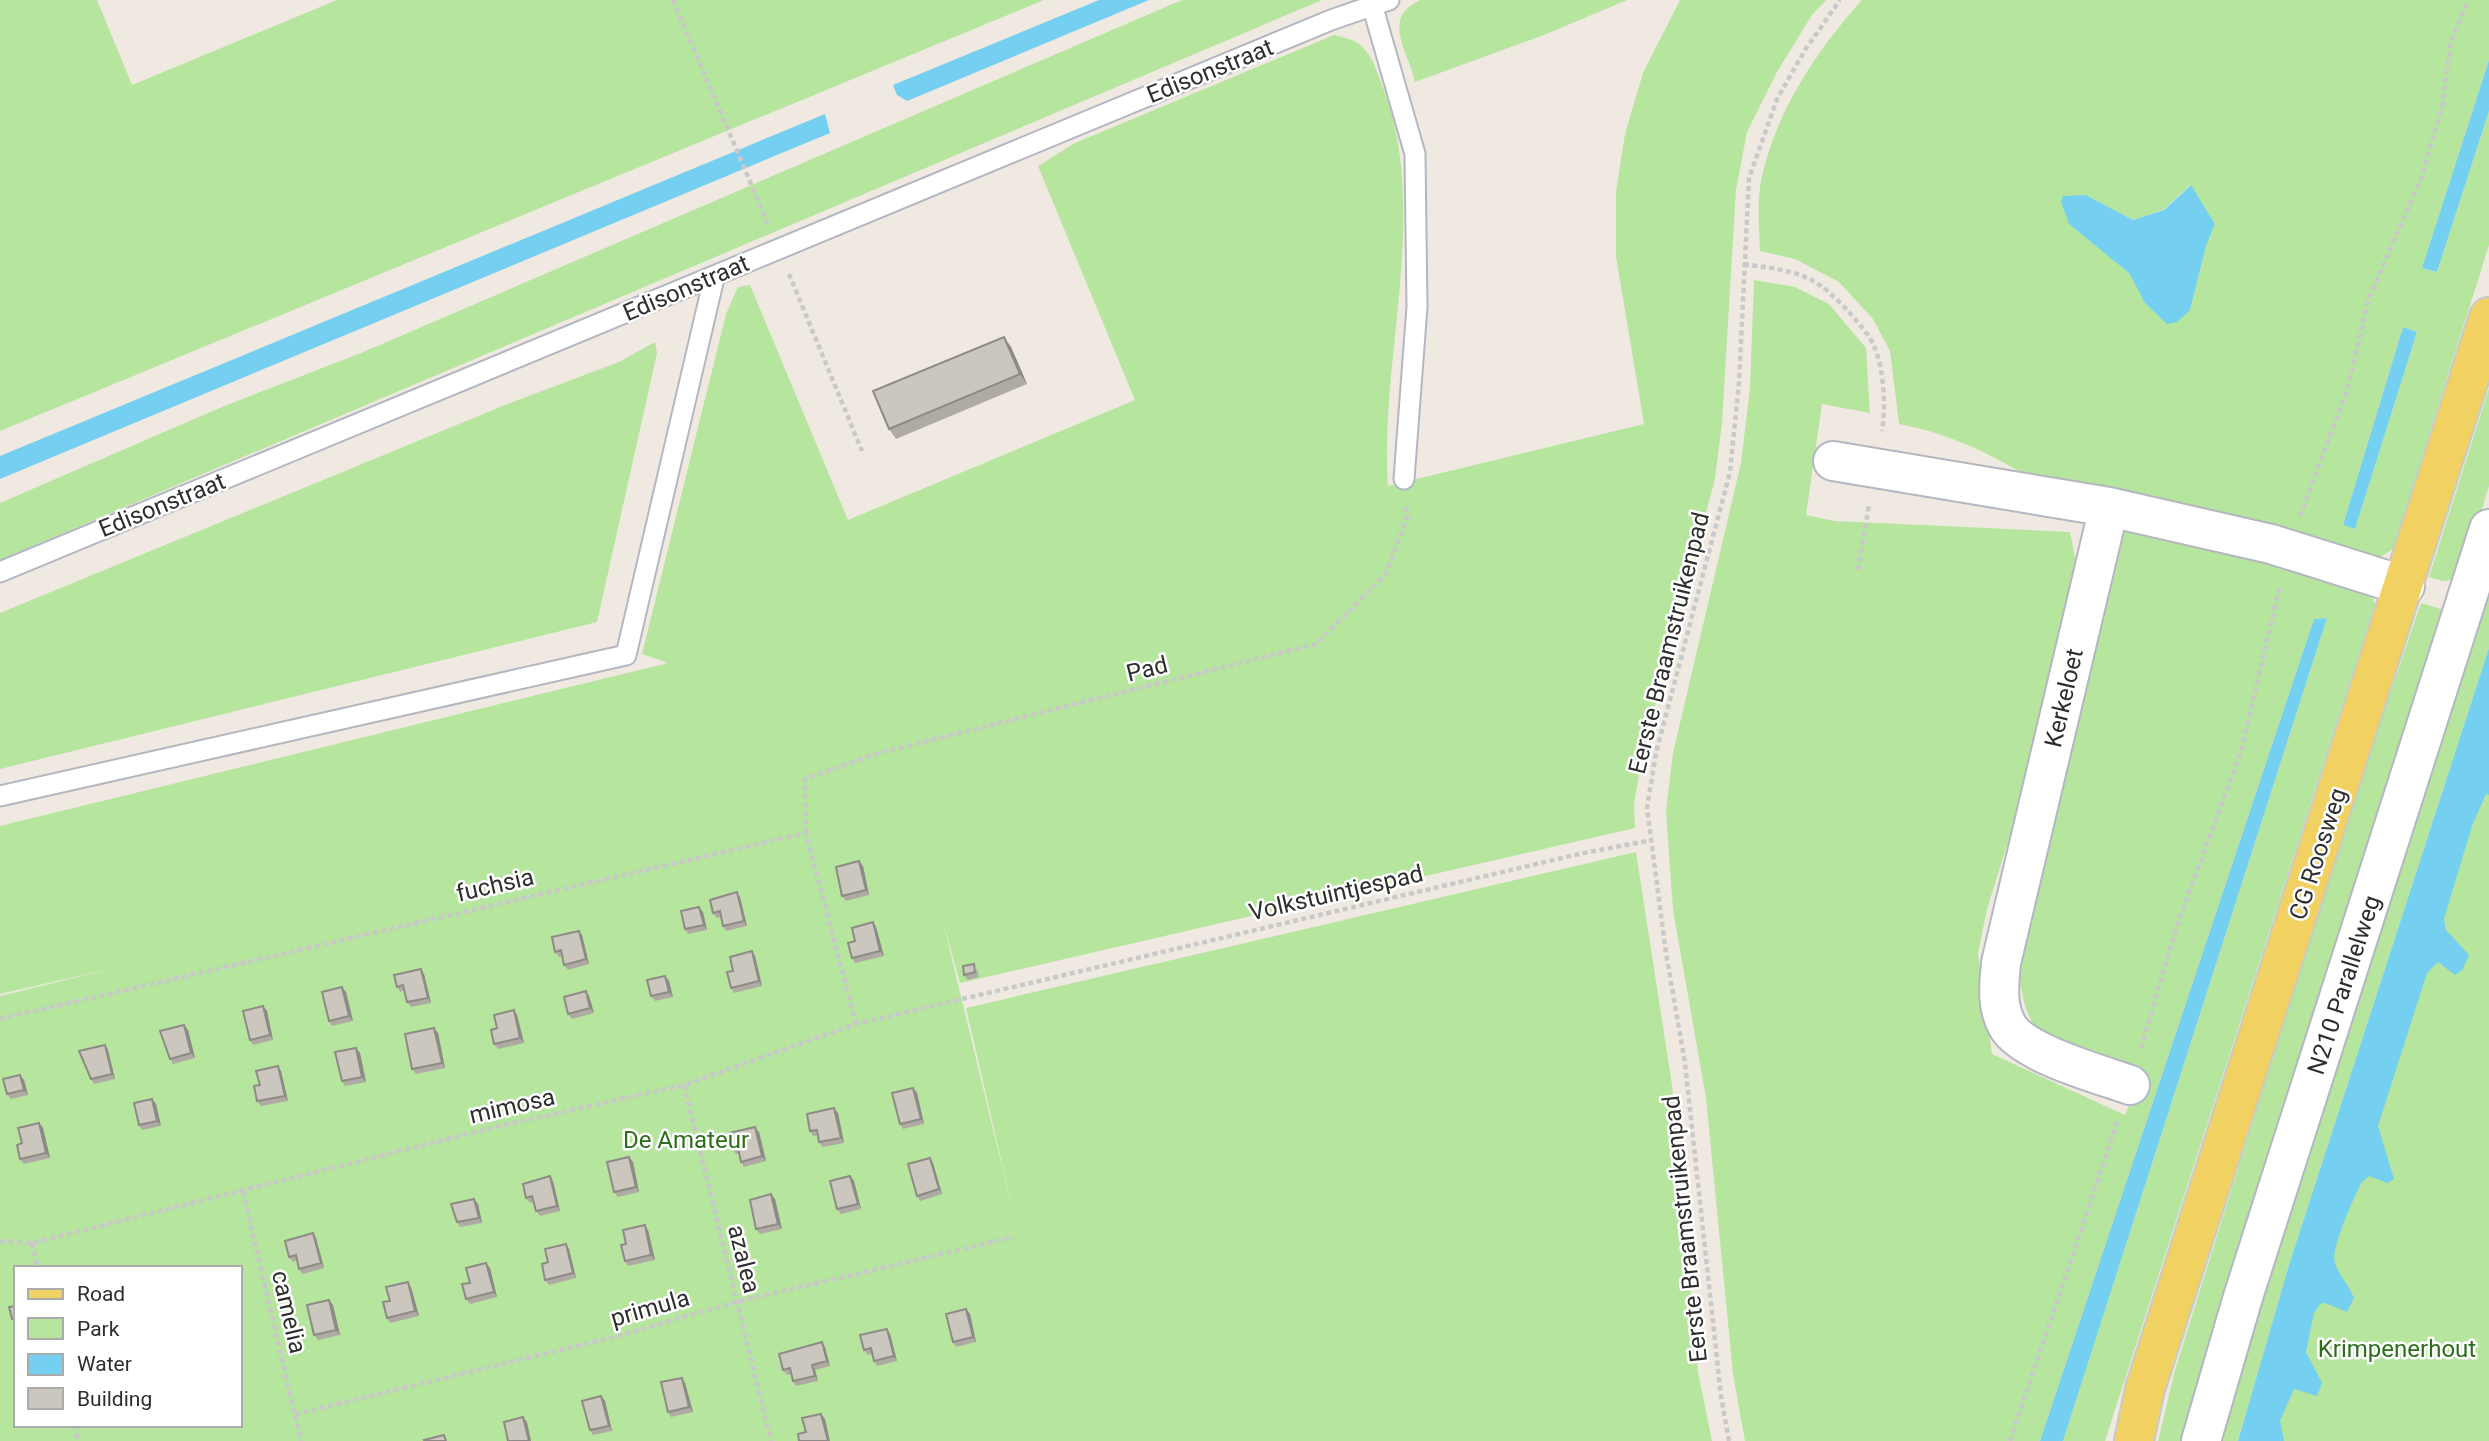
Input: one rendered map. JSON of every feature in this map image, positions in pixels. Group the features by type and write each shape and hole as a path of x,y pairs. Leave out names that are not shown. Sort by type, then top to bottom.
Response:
{"main road":[{"name":"CG Roosweg","path":"2134,1441 2145,1389 2405,586 2489,317"},
{"name":"CG Roosweg","path":"2120,1441 2145,1389"}],"street":[{"path":"1833,461 2109,507 2288,550 2405,586"},
{"name":"Kerkeloet","path":"2109,507 2001,963 1998,997 2009,1028 2035,1049 2130,1085"},
{"name":"N210 Parallelweg","path":"2201,1441 2244,1297 2489,529"}],"lane":[{"name":"Edisonstraat","path":"0,572 1331,20 1381,4 1415,154 1417,307 1404,479"},
{"path":"0,796 626,655 714,278"}],"path":[{"name":"Eerste Braamstruikenpad","path":"1729,1441 1721,1396 1685,1063 1666,953 1647,808 1656,753 1730,472 1739,383 1749,178 1777,99 1805,50 1840,0"},
{"path":"2010,1441 2130,1085 2177,926 2241,751 2288,550 2347,390 2369,298 2422,176 2442,106 2451,42 2468,0"},
{"path":"1744,264 1784,270 1820,286 1850,315 1874,346 1882,381 1884,423 1858,570"},
{"name":"Pad","path":"806,833 805,779 879,753 1316,644 1385,575 1407,518 1404,479"},
{"path":"806,833 856,1024"},
{"name":"fuchsia","path":"0,1019 806,833"},
{"name":"Volkstuintjespad","path":"1028,982 1579,853 1652,840"},
{"name":"mimosa","path":"0,1241 32,1243 500,1126 684,1085 856,1024 1028,982"},
{"name":"azalea","path":"684,1085 771,1441"},
{"name":"camelia","path":"243,1192 301,1441"},
{"name":"primula","path":"295,1414 618,1336 736,1302 1014,1237"},
{"path":"32,1243 38,1266"}],"green space":[{"path":"0,0 97,0 132,85 337,0 1044,0 0,431"},
{"path":"1182,0 1322,0 0,560 0,503 222,407 361,353"},
{"path":"1420,0 1627,0 1544,35 1415,82 1403,48 1399,26 1408,8"},
{"name":"De Amateur","path":"1680,0 1826,0 1812,15 1777,72 1747,132 1736,190 1722,423 1715,479 1645,743 1634,803 1635,828 960,983 942,918 1015,1220 966,1008 1636,852 1672,1085 1698,1372 1712,1441 0,1441 0,996 114,968 0,994 0,826 668,663 642,654 726,314 738,287 750,285 848,520 1135,400 1038,166 1075,143 1334,35 1359,44 1373,63 1396,132 1402,182 1403,232 1387,437 1388,486 1644,424 1616,257 1616,192 1625,134 1643,73"},
{"path":"1862,0 2489,0 2489,60 2422,268 2437,272 2489,111 2489,245 2393,549 2371,563 2022,473 1963,443 1899,424 1890,351 1873,319 1839,282 1795,259 1760,251 1761,181 1776,131 1800,84","holes":["2190,185 2215,224 2206,246 2190,310 2145,303 2129,273 2108,255 2086,195 2133,220 2163,210","2403,327 2417,332 2355,529 2343,525"]},
{"path":"1754,280 1795,287 1829,304 1866,348 1870,413 1822,404 1806,515 1835,521 2070,532 2076,563 2068,626 2040,740 1987,909 1978,954 1992,1054 2125,1115 2141,1076 2084,1054 2041,1032 2027,1012 2018,968 2092,669 2101,599 2123,525 2366,583 2375,604 2105,1441 2063,1441 2327,618 2314,619 2040,1441 1745,1441 1733,1374 1706,1098 1673,910 1666,811 1673,753 1741,463 1750,388"},
{"path":"655,342 657,353 597,622 0,769 0,613 510,403 619,362"},
{"path":"2489,388 2489,486 2460,579 2443,581 2429,577"},
{"path":"2489,572 2489,648 2289,1265 2238,1441 2214,1441"},
{"path":"2421,603 2451,612 2189,1441 2158,1441 2175,1370 2349,814"},
{"name":"Krimpenerhout","path":"2489,720 2489,1441 2274,1441"}],"water":[{"path":"1099,0 1149,0 907,101 897,95 893,85"},
{"path":"2489,60 2489,111 2437,272 2422,268"},
{"path":"825,114 830,133 0,479 0,456"},
{"path":"2191,185 2215,224 2206,246 2190,310 2177,322 2167,324 2145,303 2129,273 2069,224 2061,202 2063,196 2086,195 2133,220 2164,210"},
{"path":"2403,327 2417,332 2355,529 2343,525"},
{"path":"2327,618 2063,1441 2040,1441 2314,619"},
{"path":"2489,648 2489,795 2486,794 2472,826 2444,919 2446,930 2469,955 2463,969 2455,975 2438,962 2427,973 2378,1126 2394,1179 2387,1183 2369,1176 2361,1183 2339,1235 2335,1263 2354,1298 2347,1312 2325,1303 2320,1304 2314,1313 2306,1352 2322,1383 2317,1396 2294,1389 2280,1421 2284,1441 2238,1441 2289,1265"}],"building":[{"path":"1004,337 1020,374 889,429 873,391"},
{"path":"859,861 866,890 842,896 836,867"},
{"path":"737,892 744,921 723,926 720,911 713,913 710,900"},
{"path":"699,907 704,925 685,929 681,911"},
{"path":"873,922 880,951 852,958 848,943 855,941 852,928"},
{"path":"579,931 586,959 564,965 561,950 555,952 552,937"},
{"path":"752,951 759,981 731,988 727,972 733,971 730,957"},
{"path":"974,964 975,972 964,975 963,966"},
{"path":"421,969 428,998 407,1002 403,985 397,987 394,975"},
{"path":"665,976 669,992 651,996 647,980"},
{"path":"342,987 349,1016 329,1021 322,992"},
{"path":"586,991 590,1008 568,1014 564,997"},
{"path":"263,1006 270,1035 250,1040 243,1011"},
{"path":"514,1010 520,1038 494,1044 491,1030 497,1028 494,1015"},
{"path":"184,1025 191,1053 170,1059 160,1031"},
{"path":"434,1028 442,1063 412,1069 405,1034"},
{"path":"105,1045 112,1074 91,1079 79,1051"},
{"path":"356,1048 362,1077 342,1081 335,1052"},
{"path":"278,1066 285,1096 257,1101 254,1086 260,1085 256,1071"},
{"path":"20,1075 24,1090 7,1094 3,1079"},
{"path":"913,1088 921,1119 900,1124 892,1093"},
{"path":"152,1099 157,1121 139,1125 134,1103"},
{"path":"834,1108 841,1138 819,1142 817,1130 810,1131 807,1114"},
{"path":"39,1123 46,1153 20,1159 17,1145 22,1143 18,1128"},
{"path":"755,1127 762,1156 741,1162 738,1148 732,1149 729,1133"},
{"path":"629,1157 636,1187 614,1192 607,1162"},
{"path":"930,1158 939,1189 917,1196 908,1164"},
{"path":"550,1176 557,1206 536,1211 532,1196 526,1198 523,1184"},
{"path":"850,1176 858,1204 837,1209 830,1181"},
{"path":"771,1194 778,1224 756,1229 750,1200"},
{"path":"474,1199 479,1218 457,1222 451,1204"},
{"path":"645,1225 651,1255 625,1261 621,1245 626,1244 623,1230"},
{"path":"313,1233 321,1263 299,1269 296,1255 289,1257 285,1241"},
{"path":"566,1244 573,1273 545,1280 542,1264 548,1262 545,1249"},
{"path":"486,1263 494,1292 466,1299 462,1284 470,1283 466,1268"},
{"path":"408,1282 415,1311 387,1318 383,1302 390,1301 386,1287"},
{"path":"329,1300 336,1330 314,1335 307,1305"},
{"path":"14,1306 14,1318 12,1319 9,1307"},
{"path":"966,1309 973,1337 953,1342 946,1314"},
{"path":"887,1329 894,1356 874,1361 871,1348 864,1350 860,1335"},
{"path":"822,1342 827,1361 812,1365 815,1376 793,1381 790,1368 783,1370 779,1354"},
{"path":"682,1378 689,1407 668,1412 661,1382"},
{"path":"601,1396 609,1426 590,1430 582,1401"},
{"path":"821,1414 828,1441 799,1441 798,1434 806,1432 802,1418"},
{"path":"523,1417 529,1441 508,1441 504,1422"},
{"path":"444,1435 446,1441 424,1440"}]}
